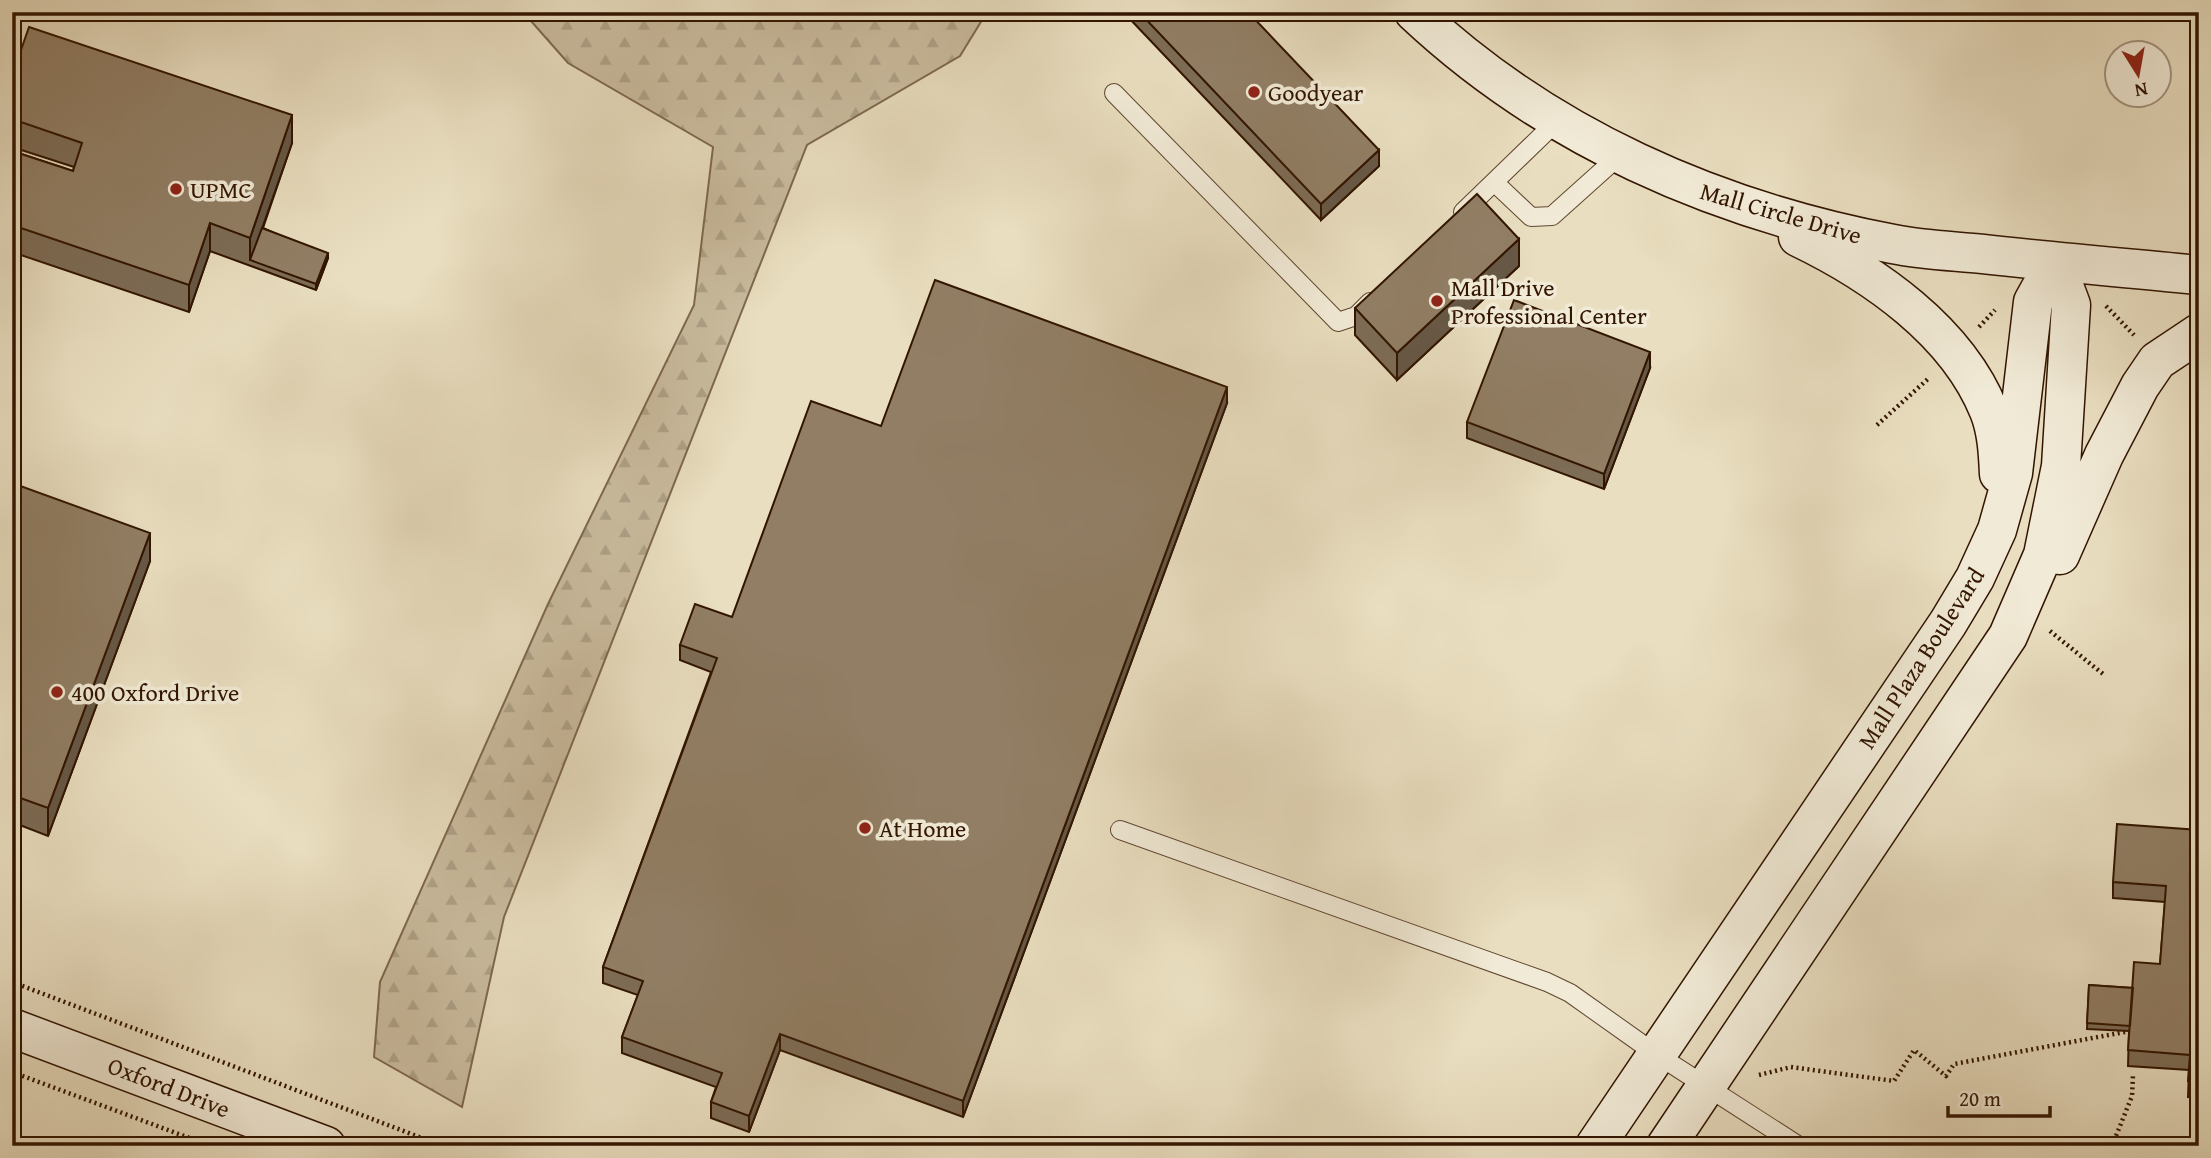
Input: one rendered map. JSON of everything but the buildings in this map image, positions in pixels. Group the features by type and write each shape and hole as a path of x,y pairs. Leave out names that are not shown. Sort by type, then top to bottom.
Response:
{"main road":[{"name":"Mall Circle Drive","path":"1414,12 1458,53 1556,122 1619,155 1721,200 1802,224 1896,245 2199,275"},
{"path":"1721,200 1824,249 1883,285 1954,355 1975,384 1995,431 2000,477 1997,530"},
{"path":"2025,630 2061,466 2071,305 2055,262"},
{"name":"Mall Plaza Boulevard","path":"1595,1146 1948,623 1975,578 1997,530 2013,473 2034,302 2055,262"},
{"path":"1667,1146 1706,1086 2025,630 2104,454 2140,386 2157,361 2199,333"},
{"name":"Oxford Drive","path":"12,1028 326,1146"}],"lane":[{"path":"1114,93 1338,322 1356,316 1385,287"},
{"path":"1455,220 1556,122"},
{"path":"1494,182 1531,217 1552,216 1619,155"},
{"path":"1120,830 1547,982 1570,993 1656,1054 1799,1146"}],"path":[{"path":"2025,630 2103,674"},
{"path":"12,982 443,1146"},
{"path":"1758,1076 1791,1067 1894,1081 1914,1050 1946,1076 1954,1064 2130,1031"},
{"path":"12,1073 211,1146"},
{"path":"2112,1146 2132,1096 2133,1074"}],"green space":[{"path":"523,12 987,12 960,56 807,145 504,917 462,1107 374,1057 380,982 548,604 694,305 713,147 568,63"}],"place":[{"name":"Goodyear","path":"1254,92"},
{"name":"UPMC","path":"176,189"},
{"name":"Mall Drive Professional Center","path":"1437,301"},
{"name":"400 Oxford Drive","path":"57,692"},
{"name":"At Home","path":"865,828"}]}
